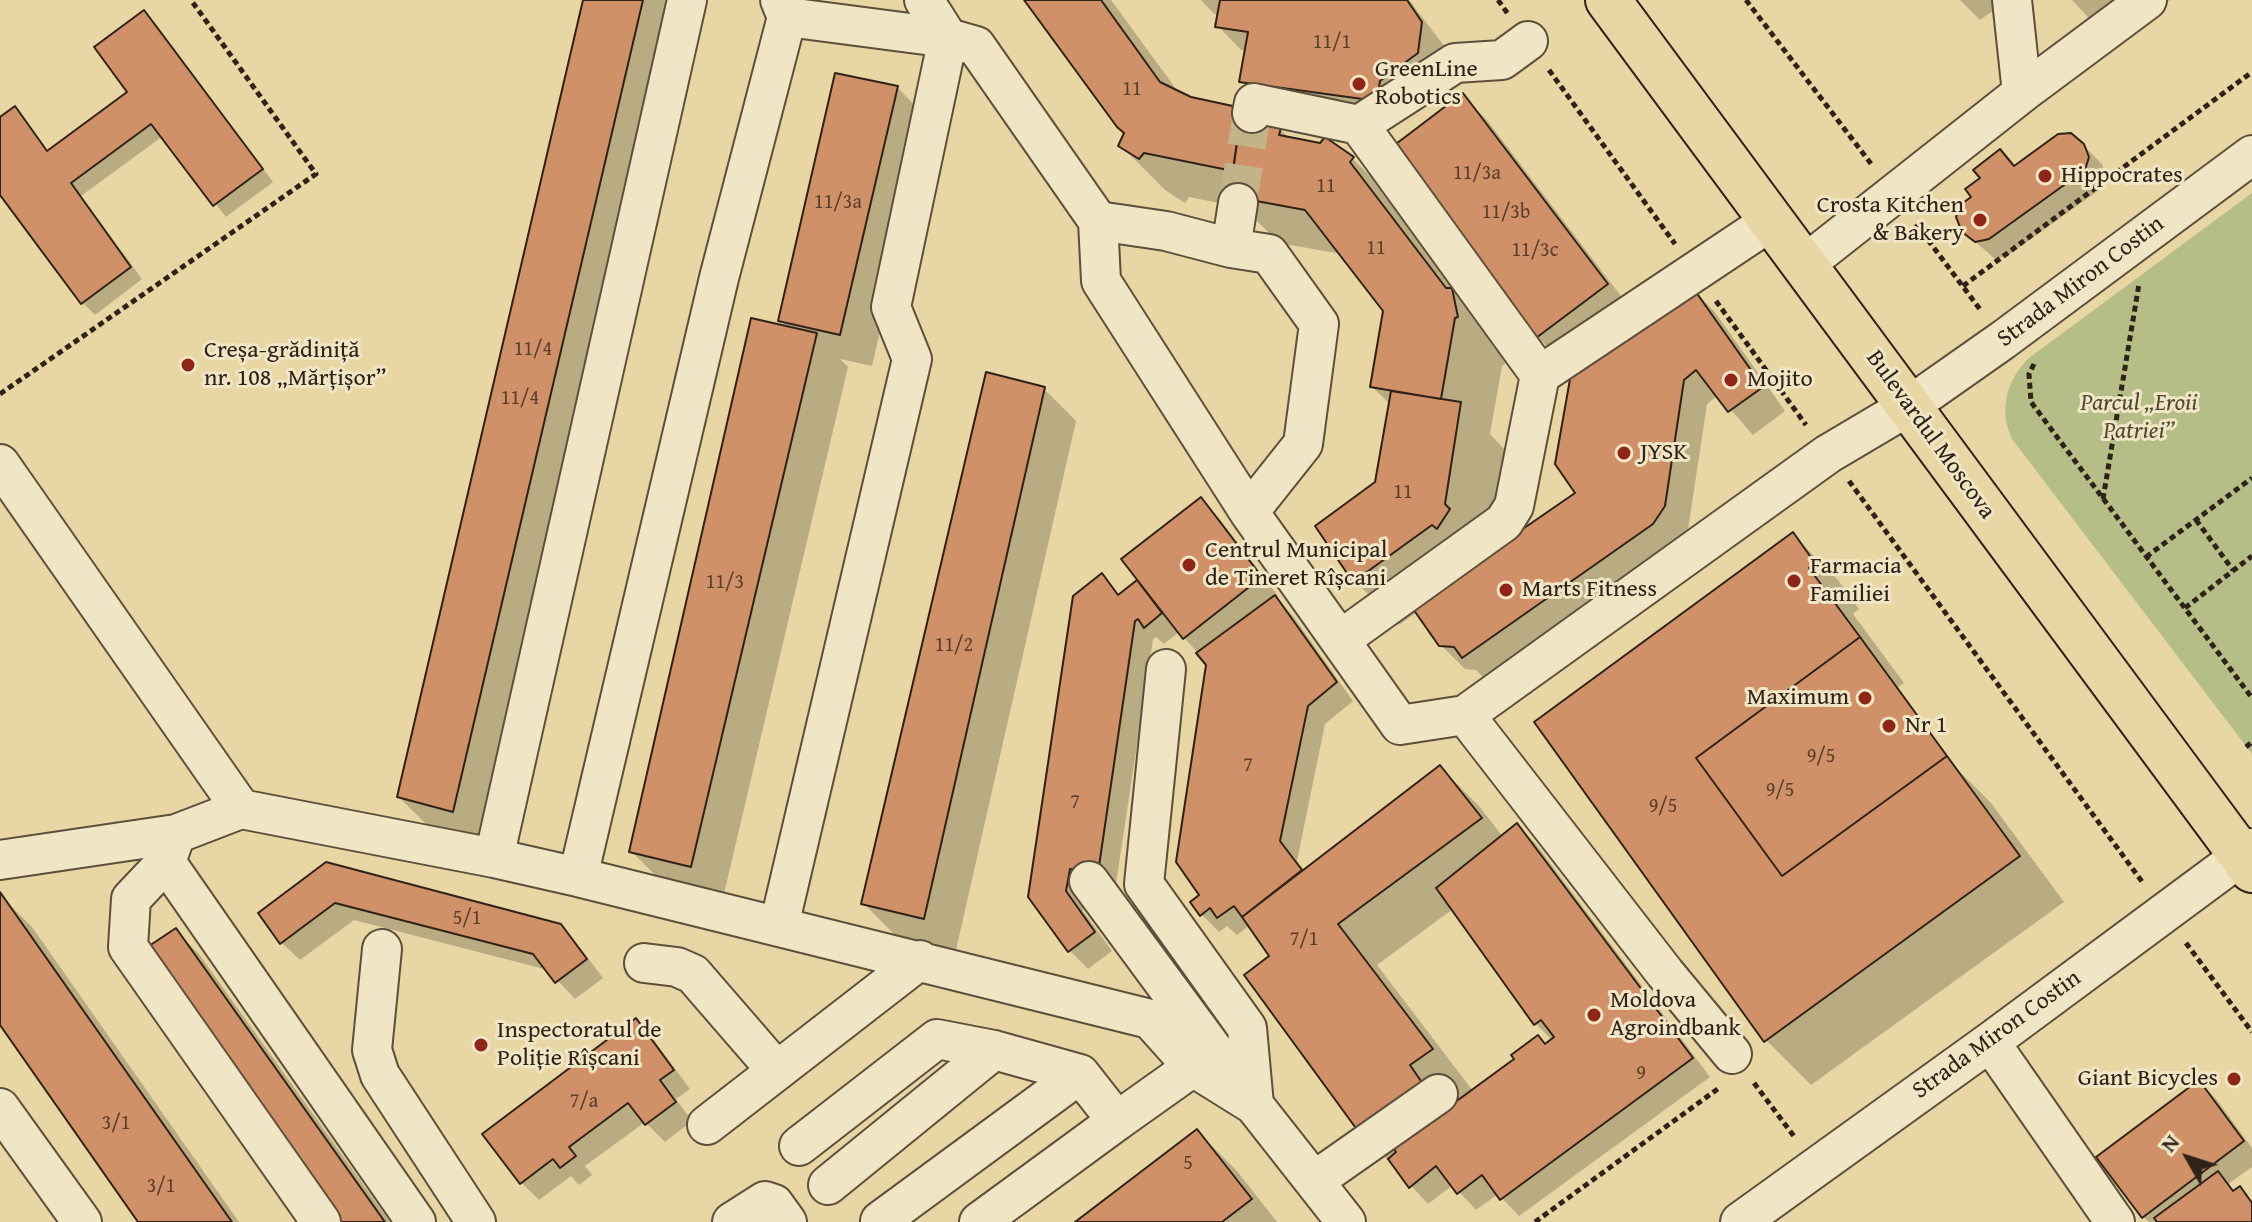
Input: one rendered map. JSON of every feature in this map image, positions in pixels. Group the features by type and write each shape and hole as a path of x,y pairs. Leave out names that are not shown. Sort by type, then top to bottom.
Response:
{"main road":[{"name":"Bulevardul Moscova","path":"1608,0 2248,858"}],"street":[{"path":"494,858 687,0"},
{"path":"779,926 912,359 891,307 948,38 924,0"},
{"path":"2012,0 2022,93"},
{"path":"1804,265 2022,93 2147,0"},
{"path":"578,877 784,8 948,38 976,46 1098,221 1101,281 1249,512 1400,725 1465,715 1739,1071"},
{"path":"1359,125 1455,63 1502,60 1528,41"},
{"path":"1252,113 1254,103 1359,125 1540,375"},
{"name":"Strada Miron Costin","path":"1465,715 1828,454 1909,406 2003,340 2252,155"},
{"path":"1231,248 1238,203"},
{"path":"1098,221 1166,231 1231,248 1269,254 1319,324 1303,444 1249,512"},
{"path":"1340,640 1504,522 1514,506 1540,375 1771,221"},
{"path":"0,464 241,809"},
{"path":"1166,669 1144,884 1247,1028 1254,1105"},
{"path":"321,1222 128,947 131,899 171,848 241,809 578,877 1150,1019 1193,1067 1254,1105"},
{"path":"0,860 171,848"},
{"path":"171,848 416,1222"},
{"name":"Strada Miron Costin","path":"1740,1222 2165,912 2248,858"},
{"path":"1089,881 1254,1105 1346,1222"},
{"path":"382,949 372,1050 380,1075 476,1222"},
{"path":"707,1125 920,960"},
{"path":"644,963 677,967 693,974 777,1071"},
{"path":"799,1146 937,1039 994,1050 1080,1074 1117,1121"},
{"path":"1990,1042 2115,1222"},
{"path":"828,1185 994,1050"},
{"path":"979,1222 1193,1067"},
{"path":"880,1221 1080,1074"},
{"path":"1314,1181 1438,1094"},
{"path":"0,1108 82,1222"},
{"path":"732,1222 765,1201 774,1204 787,1222"}],"path":[{"path":"0,394 316,174 191,0"},
{"path":"1498,0 2252,1032"},
{"path":"1746,0 1963,286 2252,72"},
{"path":"2103,499 2139,283"},
{"path":"2039,357 2029,374 2031,402 2252,698"},
{"path":"2146,557 2252,478"},
{"path":"2196,520 2233,570"},
{"path":"2185,608 2252,556"},
{"path":"1535,1222 1739,1071 1797,1140"}],"green space":[{"name":"Parcul „Eroii Patriei”","path":"2252,193 2252,754 2012,439 2005,406 2015,375 2029,358"}],"building":[{"path":"583,0 643,0 453,812 397,797"},
{"path":"1024,0 1101,0 1160,82 1191,97 1242,108 1233,171 1144,153 1139,159 1118,146 1124,133"},
{"path":"1220,0 1407,0 1422,22 1418,53 1380,81 1377,101 1239,82 1248,32 1215,27"},
{"path":"144,10 263,169 213,206 151,124 71,183 131,267 81,304 0,195 0,117 15,106 47,151 127,92 94,47"},
{"path":"835,73 898,86 840,335 778,321"},
{"path":"1463,93 1608,284 1536,338 1392,147"},
{"path":"1240,122 1281,128 1279,135 1320,143 1325,137 1354,157 1350,162 1446,288 1452,288 1458,317 1455,318 1441,399 1370,387 1383,311 1305,210 1229,196"},
{"path":"2071,133 2084,144 2089,157 2085,170 1989,239 1975,242 1962,232 1956,217 1960,205 1971,197 1965,189 1980,178 1973,170 2000,149 2014,166 2058,134"},
{"path":"1691,285 1763,387 1728,412 1696,370 1684,380 1665,506 1653,524 1462,658 1454,647 1439,646 1411,606 1575,493 1555,464 1572,368"},
{"path":"751,318 817,333 691,867 629,852"},
{"path":"986,372 1045,387 924,919 861,904"},
{"path":"1391,391 1461,402 1445,504 1450,509 1437,529 1432,525 1353,582 1315,526 1375,482"},
{"path":"1201,497 1262,577 1183,639 1121,559"},
{"path":"1793,532 1815,563 1809,568 1860,637 1696,758 1782,876 1947,756 2020,856 1764,1042 1534,722"},
{"path":"1102,573 1118,595 1137,580 1162,613 1144,628 1138,619 1135,621 1098,873 1070,869 1066,891 1095,932 1068,952 1028,897 1073,596"},
{"path":"1275,595 1337,682 1308,706 1280,841 1302,870 1242,917 1234,906 1217,918 1210,908 1200,916 1190,902 1199,895 1176,862 1206,665 1196,653"},
{"path":"1860,637 1947,756 1782,876 1696,758"},
{"path":"1440,765 1482,818 1338,924 1433,1049 1410,1065 1423,1084 1358,1131 1244,975 1269,956 1242,917"},
{"name":"Moldova Agroindbank","path":"1517,823 1693,1058 1500,1200 1482,1175 1457,1194 1436,1166 1409,1188 1388,1159 1396,1152 1390,1144 1443,1111 1514,1059 1511,1055 1538,1035 1545,1044 1554,1037 1541,1020 1534,1025 1436,888"},
{"path":"326,862 561,924 587,959 555,983 533,954 335,903 280,944 258,913"},
{"path":"0,892 232,1222 138,1222 0,1025"},
{"path":"176,928 385,1222 335,1222 143,950"},
{"path":"636,1018 674,1070 660,1080 676,1102 645,1125 628,1103 569,1147 576,1156 560,1168 553,1159 520,1184 482,1134"},
{"path":"2199,1080 2244,1141 2142,1218 2096,1157"},
{"path":"1197,1129 1252,1199 1222,1222 1075,1222"},
{"path":"2218,1171 2233,1191 2240,1186 2252,1203 2252,1222 2157,1222 2154,1218"}],"tunnel":[{"path":"1238,203 1252,113"}],"place":[{"name":"GreenLine Robotics","path":"1359,84"},
{"name":"Hippocrates","path":"2045,176"},
{"name":"Crosta Kitchen & Bakery","path":"1980,220"},
{"name":"Creșa-grădiniță nr. 108 „Mărțișor”","path":"188,365"},
{"name":"Mojito","path":"1731,380"},
{"name":"JYSK","path":"1624,453"},
{"name":"Centrul Municipal de Tineret Rîșcani","path":"1189,565"},
{"name":"Farmacia Familiei","path":"1794,581"},
{"name":"Marts Fitness","path":"1506,590"},
{"name":"Maximum","path":"1865,698"},
{"name":"Nr 1","path":"1889,726"},
{"name":"Moldova Agroindbank","path":"1594,1015"},
{"name":"Inspectoratul de Poliție Rîșcani","path":"481,1045"},
{"name":"Giant Bicycles","path":"2234,1079"}]}
